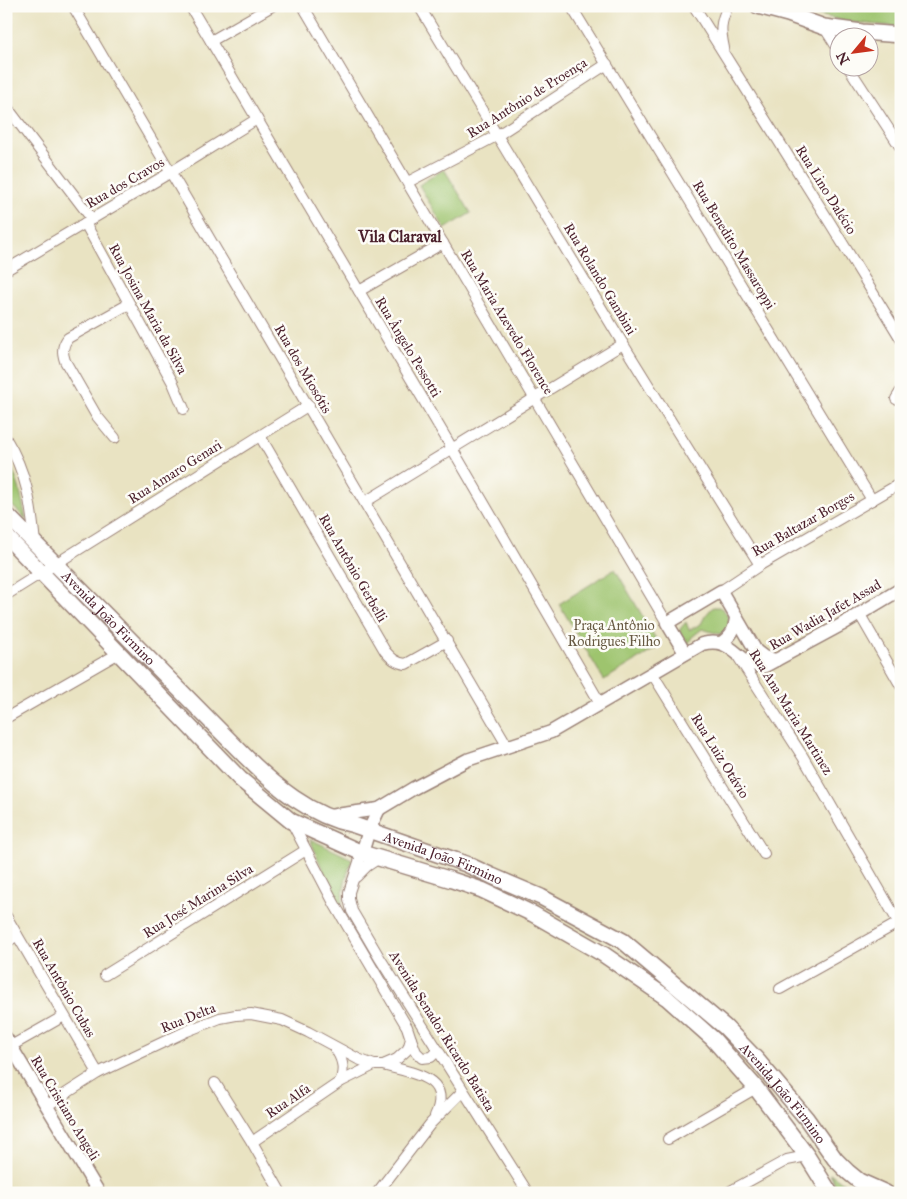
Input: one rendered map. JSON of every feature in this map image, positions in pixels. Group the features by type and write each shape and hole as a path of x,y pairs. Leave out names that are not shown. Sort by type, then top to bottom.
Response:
{"main road":[{"path":"758,6 832,28"},
{"path":"880,35 901,35"},
{"name":"Avenida João Firmino","path":"6,514 57,563 263,774 301,803 326,816 466,864 541,898 622,941 725,1027 757,1060 848,1172 859,1181 886,1193"},
{"name":"Avenida João Firmino","path":"6,536 240,779 291,821 362,853 482,890 533,914 604,954 667,998 713,1039 756,1088 807,1156 830,1193"}],"street":[{"name":"Rua dos Miosótis","path":"73,6 508,746"},
{"name":"Rua Ângelo Pessotti","path":"190,6 600,703"},
{"path":"211,41 272,6"},
{"name":"Rua Maria Azevedo Florence","path":"303,6 685,653"},
{"name":"Rua Rolando Gambini","path":"419,6 623,344 760,565"},
{"name":"Rua Benedito Massaroppi","path":"571,6 872,500"},
{"name":"Rua Lino Dalécio","path":"694,6 901,339"},
{"name":"Rua Lino Dalécio","path":"726,56 720,28 728,6"},
{"path":"824,26 830,36"},
{"name":"Rua Antônio de Proença","path":"408,182 498,135 607,64"},
{"path":"856,78 900,144"},
{"name":"Rua Josina Maria da Silva","path":"6,106 88,221 129,304 173,383 184,409"},
{"name":"Rua dos Cravos","path":"6,270 257,119"},
{"path":"359,291 443,243"},
{"path":"115,438 96,415 62,353 68,338 129,304"},
{"path":"365,502 623,344"},
{"name":"Rua Amaro Genari","path":"6,595 309,406"},
{"name":"Rua Antônio Gerbelli","path":"260,436 380,642 392,659 399,664 406,664 447,641"},
{"path":"6,439 16,455 26,480 35,543"},
{"name":"Rua Baltazar Borges","path":"721,591 760,565 901,483"},
{"name":"Rua Wadia Jafet Assad","path":"737,654 761,666 776,660 901,589"},
{"path":"667,623 721,591 756,651 764,657 776,660"},
{"path":"859,613 901,686"},
{"path":"326,816 379,809 451,768 474,758 551,732 702,644 720,643 731,636 736,617"},
{"name":"Rua Ana Maria Martinez","path":"720,643 729,646 737,654 803,757 900,925"},
{"path":"6,718 119,653"},
{"name":"Rua Luiz Otávio","path":"652,673 764,854"},
{"path":"362,853 369,830 379,809"},
{"name":"Avenida Senador Ricardo Batista","path":"291,821 335,905 407,1027 416,1052 420,1057 425,1058 431,1057 438,1050"},
{"name":"Rua José Marina Silva","path":"105,975 306,850"},
{"name":"Avenida Senador Ricardo Batista","path":"362,853 353,879 349,899 352,911 528,1193"},
{"path":"353,879 379,858"},
{"name":"Rua Antônio Cubas","path":"6,916 98,1073"},
{"path":"780,989 900,925"},
{"path":"6,943 17,935"},
{"name":"Rua Delta","path":"48,1105 98,1073 205,1023 236,1015 258,1015 282,1020 358,1059 424,1077 436,1086 440,1093 440,1103 431,1123"},
{"path":"9,1042 64,1016"},
{"path":"378,1065 403,1055 410,1045 411,1039"},
{"name":"Rua Cristiano Angeli","path":"9,1042 48,1105 98,1193"},
{"path":"332,1045 338,1052 343,1065 340,1082"},
{"name":"Rua Alfa","path":"252,1142 340,1082 378,1065"},
{"path":"215,1084 252,1142 280,1193"},
{"path":"668,1139 756,1088"},
{"path":"377,1193 431,1123 463,1091"},
{"path":"787,1160 796,1142"},
{"path":"727,1193 787,1160 807,1156"}],"green space":[{"path":"782,6 901,6 901,27 848,22"},
{"path":"444,169 471,213 445,229 419,185"},
{"path":"6,452 19,487 26,519 6,500"},
{"name":"Praça Antônio Rodrigues Filho","path":"615,569 660,646 604,680 559,604"},
{"path":"713,607 723,609 727,615 729,625 727,633 719,634 702,629 692,637 688,644 680,634 680,629 686,622 689,630 701,624"},
{"path":"310,839 352,859 345,882 341,907 323,871"},
{"path":"830,1173 853,1190 861,1193 838,1193"}],"district":[{"name":"Vila Claraval","path":"400,236"}]}
